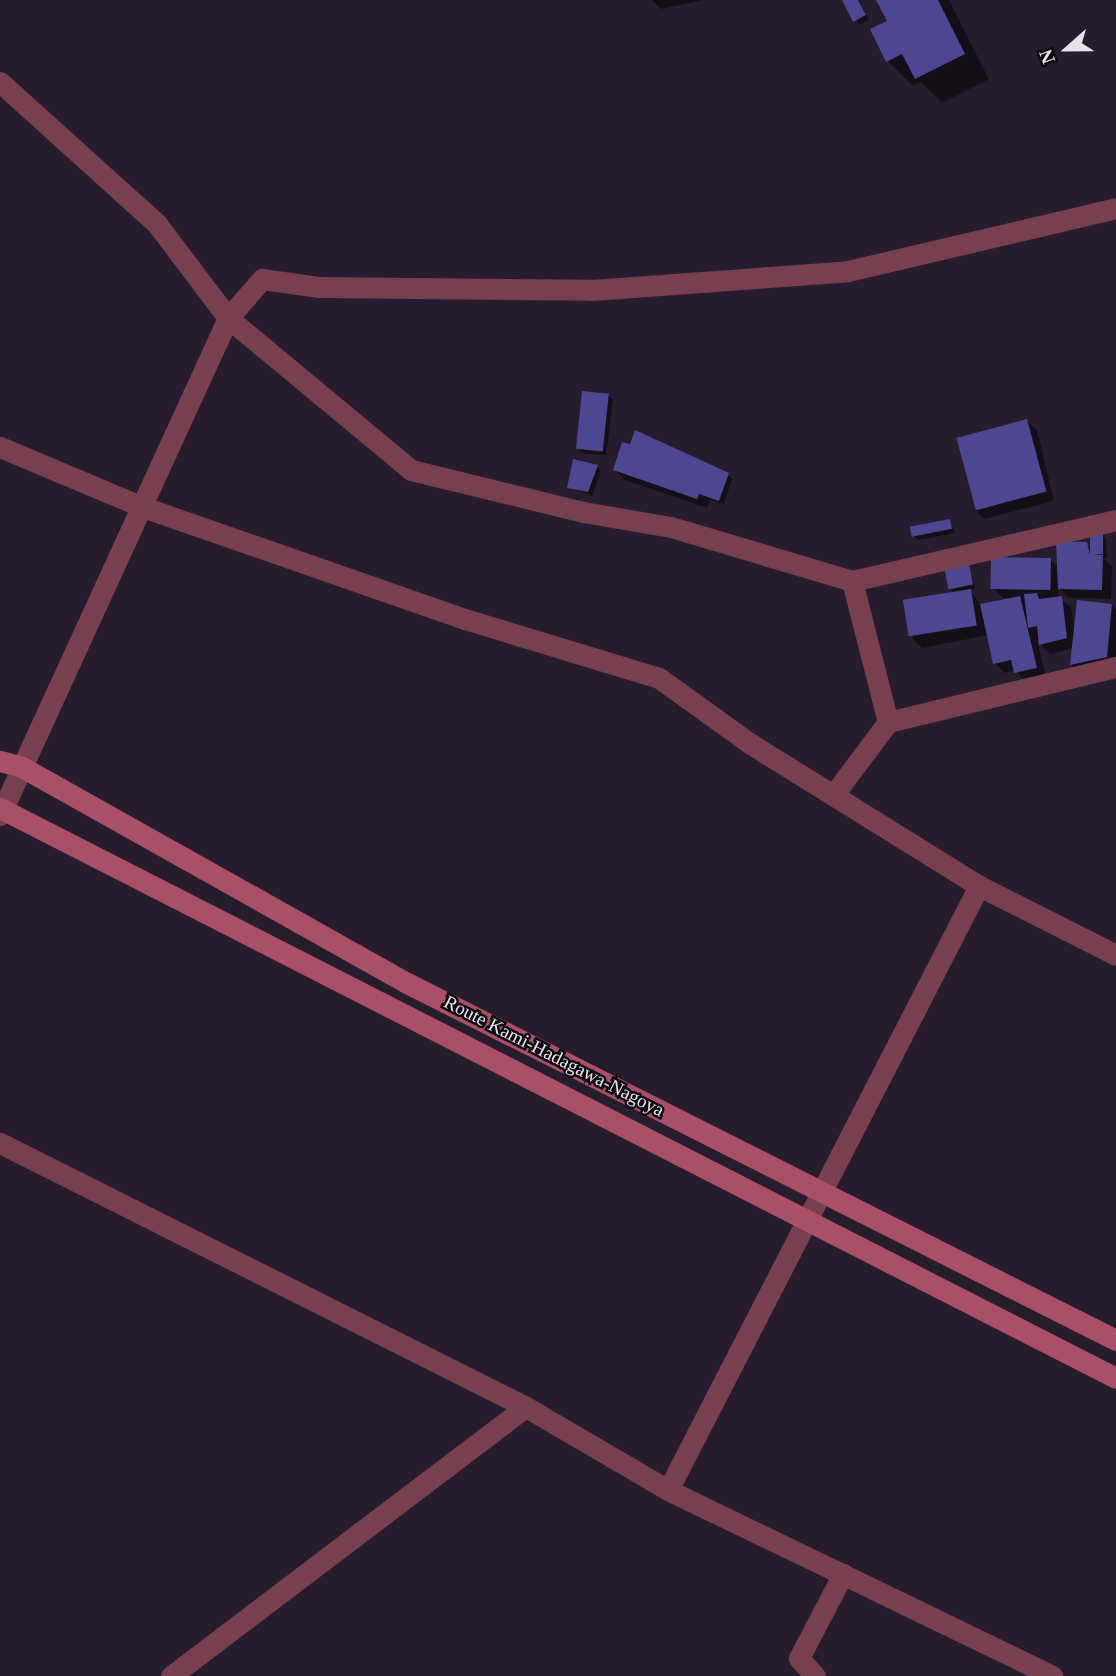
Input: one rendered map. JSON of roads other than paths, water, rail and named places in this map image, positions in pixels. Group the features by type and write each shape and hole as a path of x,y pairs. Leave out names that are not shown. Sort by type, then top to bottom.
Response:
{"main road":[{"name":"Route Kami-Hadagawa-Nagoya","path":"0,761 22,767 407,983 1116,1340"},
{"name":"Route Kami-Hadagawa-Nagoya","path":"1,811 1116,1378"}],"street":[{"path":"0,82 157,224 228,318 411,470 583,512 671,527 852,581 1116,520"},
{"path":"1,811 228,318 262,279 319,287 592,290 848,271 1116,208"},
{"path":"0,447 142,507 465,619 659,678 751,744 979,886 1116,955"},
{"path":"852,581 888,722"},
{"path":"834,794 888,722 1116,667"},
{"path":"668,1490 979,886"},
{"path":"0,1143 526,1407 668,1490 1052,1676"},
{"path":"171,1676 526,1407"},
{"path":"815,1676 799,1658 843,1574"}]}
